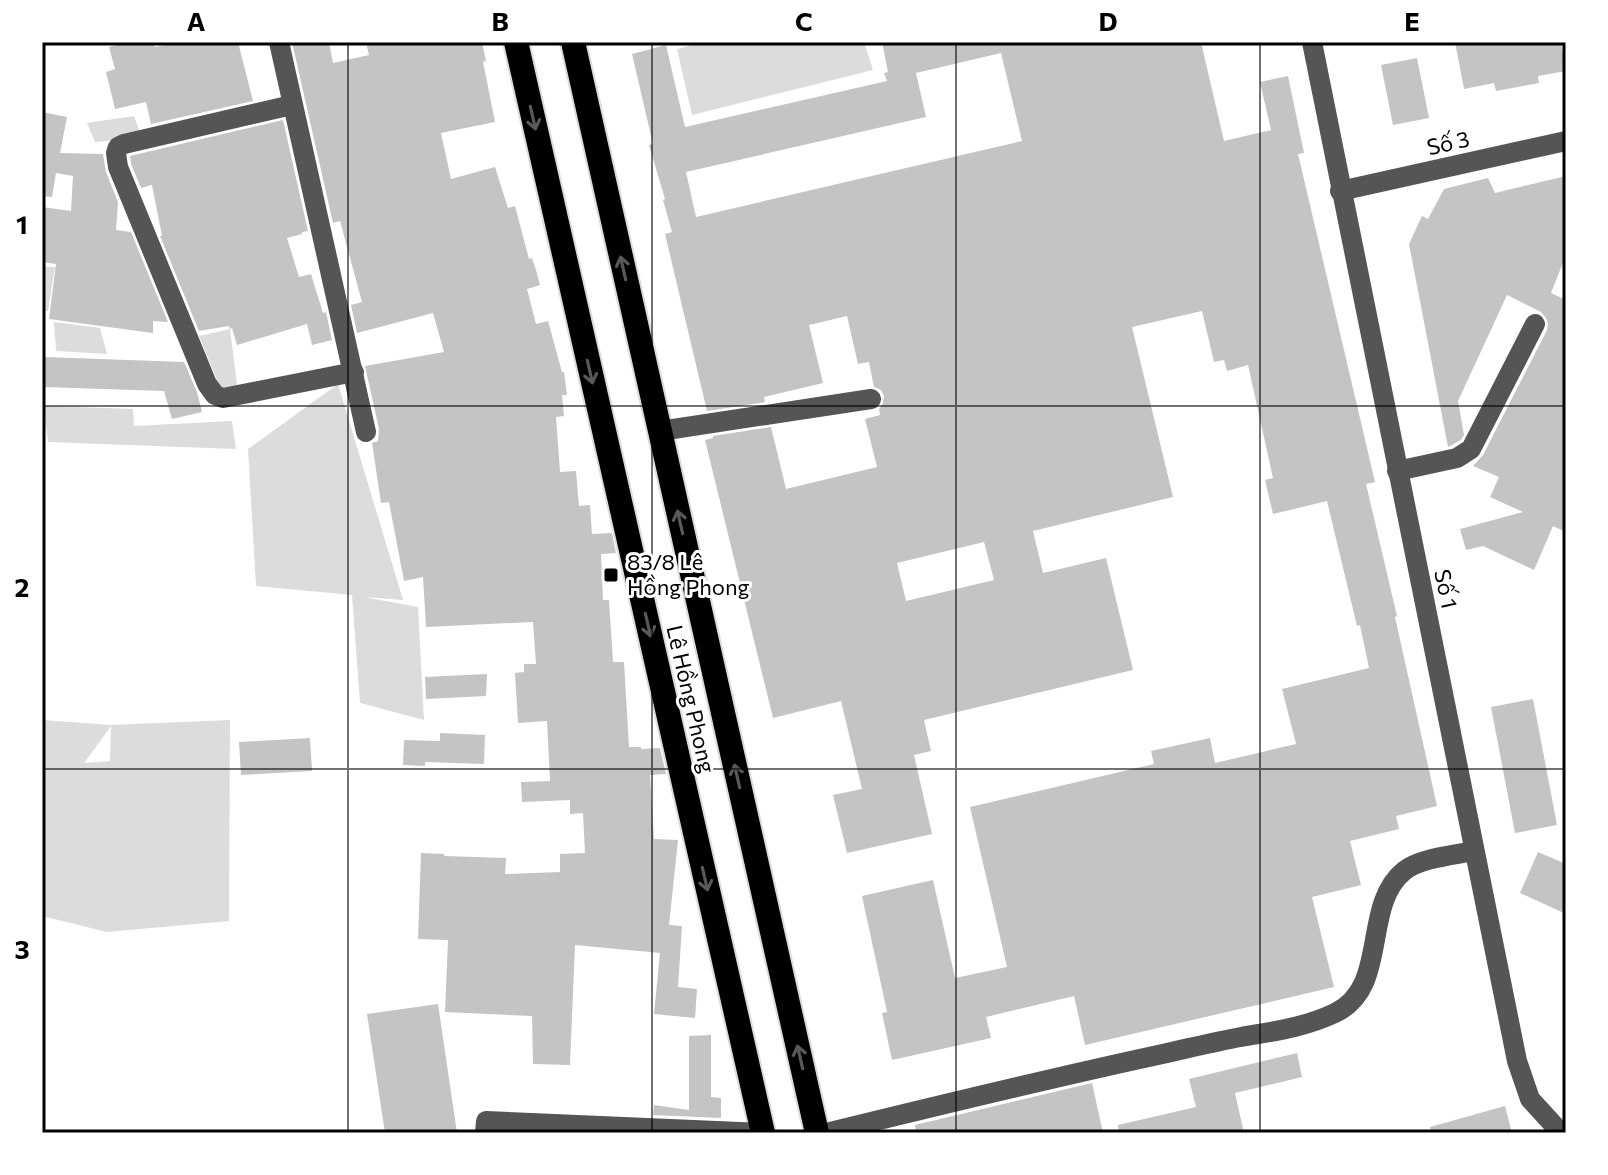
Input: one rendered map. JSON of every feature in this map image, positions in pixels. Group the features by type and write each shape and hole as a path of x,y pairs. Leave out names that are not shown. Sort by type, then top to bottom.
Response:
{"highway":[{"name":"Lê Hồng Phong","path":"516,42 763,1133"},
{"name":"Lê Hồng Phong","path":"573,42 817,1133"}],"street":[{"path":"279,42 366,432"},
{"name":"Số 1","path":"1312,42 1517,1061 1530,1099 1561,1133"},
{"path":"292,105 124,144 118,147 116,153 118,167 207,384 215,395 223,398 354,372"},
{"name":"Số 3","path":"1340,191 1566,141"},
{"path":"1397,471 1457,458 1471,449 1535,324"},
{"path":"660,431 871,399"},
{"path":"826,1133 1043,1079 1240,1037 1294,1029 1339,1012 1359,993 1371,966 1377,921 1391,885 1406,869 1429,860 1474,851"},
{"path":"485,1133 486,1121 763,1133"}],"shaded area":[{"path":"703,42 864,42 873,70 692,115 677,49"},
{"path":"134,116 142,138 95,142 87,123"},
{"path":"42,267 55,267 48,311 42,311"},
{"path":"54,322 100,328 107,354 56,351"},
{"path":"230,329 238,392 222,392 199,336"},
{"path":"338,384 403,600 364,597 418,607 424,720 360,703 352,595 256,586 248,449"},
{"path":"44,406 133,409 134,426 232,421 236,449 48,442"},
{"path":"42,720 111,725 230,720 229,921 107,932 42,916","holes":["111,726 110,761 85,763"]}],"building":[{"path":"128,42 153,42 155,47 178,42 238,42 253,101 151,124 146,102 115,109 106,72 115,69 109,47"},
{"path":"292,42 329,42 333,63 369,55 366,42 482,42 495,122 441,133 451,179 495,167 508,208 515,206 529,259 532,258 536,270 540,285 527,289 536,324 548,321 564,372 567,395 562,395 564,416 556,417 560,472 576,471 579,506 590,505 592,534 612,533 616,553 601,554 603,600 609,600 613,662 624,662 629,747 660,748 666,774 650,775 654,839 678,840 669,925 682,926 678,987 697,989 695,1018 654,1014 660,953 575,945 570,1065 533,1064 532,1016 445,1012 448,940 418,939 421,853 506,858 505,874 560,872 560,854 585,853 583,813 570,814 570,800 522,802 521,782 550,781 547,721 518,723 515,673 524,672 524,664 536,664 533,622 426,627 423,577 404,581 389,502 381,503 372,443 378,441 379,429 365,366 444,352 433,313 357,333 351,305 362,302 340,221 333,223"},
{"path":"882,42 1201,42 1224,141 1271,130 1260,82 1288,76 1304,153 1298,154 1375,482 1366,484 1437,806 1396,816 1399,829 1350,841 1361,885 1312,897 1334,987 1085,1045 1074,996 986,1017 991,1038 892,1060 882,1013 887,1012 862,896 933,880 955,978 1007,967 970,807 1154,764 1151,751 1210,738 1215,763 1296,744 1282,689 1369,668 1327,501 1273,514 1265,480 1273,478 1248,365 1227,371 1224,360 1214,362 1202,311 1132,327 1173,497 1033,531 1043,573 1106,558 1133,670 924,720 931,751 914,755 932,834 847,853 833,795 862,789 841,701 773,718 705,440 771,427 786,489 877,467 865,419 880,415 884,396 881,390 874,387 869,362 858,364 847,316 809,325 823,383 764,397 765,402 707,411 665,234 672,232 649,145 653,144 632,54 666,45 685,127 887,81 884,73 888,72","holes":["1001,53 1022,141 696,217 686,172 926,117 916,73","984,542 994,580 906,601 897,563"]},
{"path":"1455,42 1561,42 1566,71 1538,76 1539,83 1496,91 1494,83 1464,89"},
{"path":"1417,58 1429,118 1393,125 1381,65"},
{"path":"42,112 67,117 60,153 103,154 106,172 118,202 116,230 131,232 168,322 153,321 153,333 49,319 56,264 42,262 42,207 71,211 73,176 56,173 52,197 42,196"},
{"path":"283,120 308,231 287,238 299,277 311,274 323,313 326,312 332,340 312,345 307,324 237,345 229,326 199,331 160,236 152,185 141,188 130,156"},
{"path":"1566,176 1566,255 1551,293 1566,300 1566,532 1553,526 1534,570 1483,546 1466,550 1460,529 1523,512 1490,497 1499,477 1473,466 1483,455 1547,330 1546,318 1541,312 1507,295 1458,401 1464,435 1448,447 1409,244 1422,216 1428,219 1444,189 1488,178 1495,193"},
{"path":"45,357 184,362 202,412 172,419 164,391 44,387"},
{"path":"487,674 486,696 426,699 425,677"},
{"path":"1533,699 1557,825 1515,833 1491,707"},
{"path":"440,733 485,735 484,764 425,762 425,766 403,765 404,740 440,741"},
{"path":"310,738 312,771 241,775 239,742"},
{"path":"1538,852 1566,864 1566,914 1520,893"},
{"path":"438,1004 457,1133 385,1133 367,1014"},
{"path":"711,1035 711,1097 721,1098 721,1118 653,1115 654,1105 689,1110 689,1036"},
{"path":"1297,1053 1302,1077 1235,1093 1244,1133 1119,1133 1118,1125 1196,1107 1189,1079"},
{"path":"1092,1083 1103,1133 916,1133 915,1125"},
{"path":"1505,1106 1512,1133 1431,1133 1430,1127"}],"place":[{"name":"83/8 Lê Hồng Phong","path":"611,575"}]}
